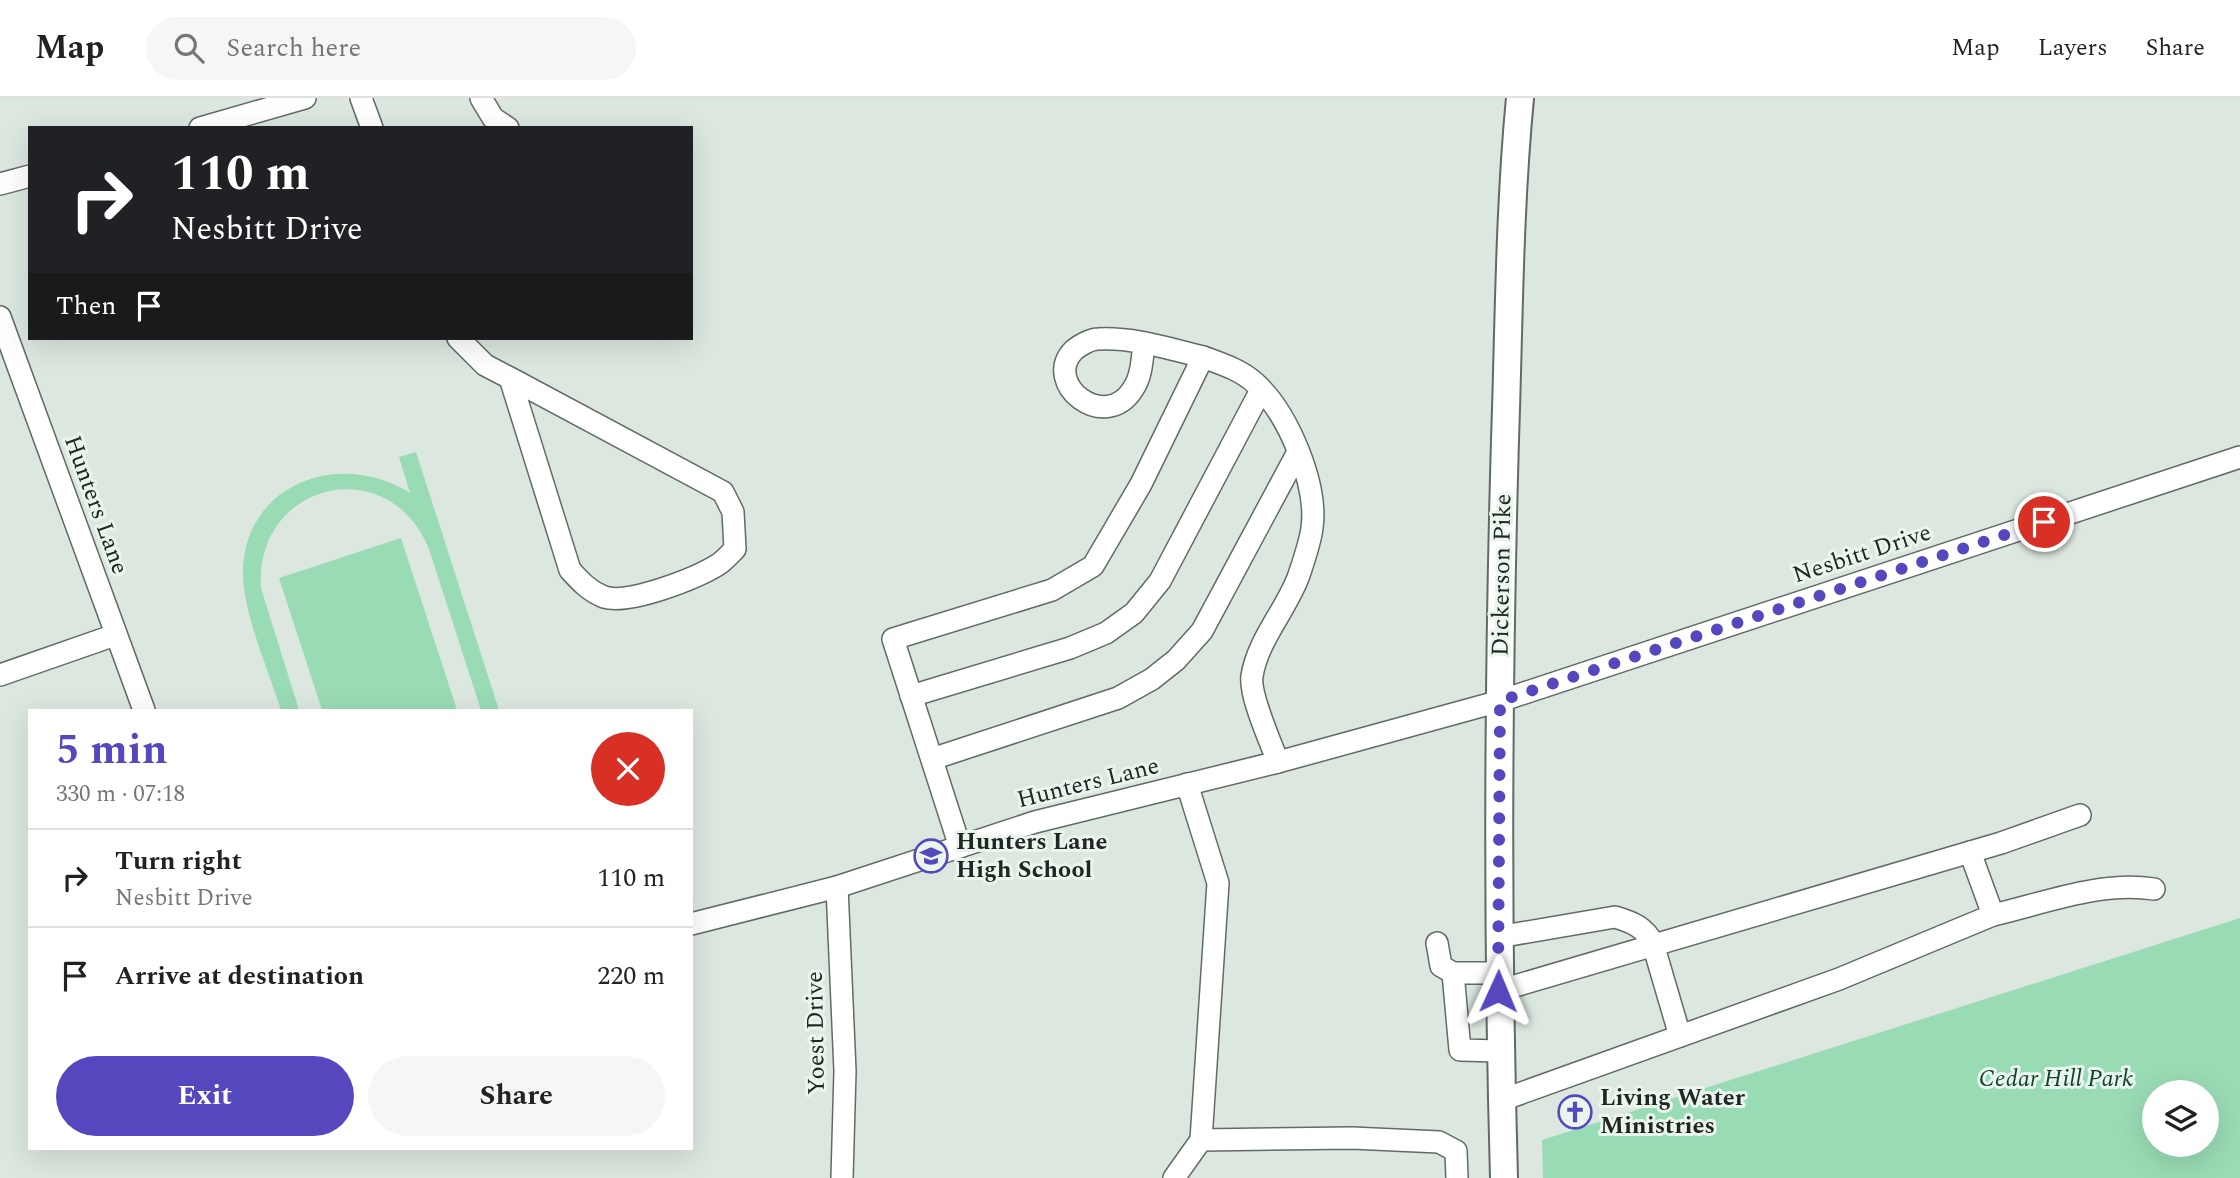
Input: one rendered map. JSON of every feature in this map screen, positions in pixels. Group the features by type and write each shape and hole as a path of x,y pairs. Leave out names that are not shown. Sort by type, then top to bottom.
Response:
{"main road":[{"name":"Dickerson Pike","path":"1504,1178 1498,982 1500,701 1508,284 1520,98"}],"street":[{"path":"207,126 305,98"},
{"path":"361,98 371,126"},
{"path":"481,98 493,118 505,126"},
{"path":"0,184 28,177"},
{"name":"Hunters Lane","path":"0,317 144,709"},
{"path":"460,340 485,365 510,378 723,492 733,512 735,549 720,563 691,578 632,597 607,598 585,587 570,570 510,378"},
{"path":"1144,343 1203,357 1231,367 1272,402 1298,452 1310,491 1312,528 1298,577 1261,648 1252,678 1260,714 1278,762"},
{"path":"960,847 893,639 1052,590 1093,566 1141,484 1203,357"},
{"path":"911,696 1070,648 1106,633 1134,613 1160,581 1261,390"},
{"path":"932,759 1118,698 1152,679 1176,660 1202,631 1298,452"},
{"name":"Nesbitt Drive","path":"1500,701 2240,457"},
{"path":"0,675 115,635"},
{"name":"Hunters Lane","path":"693,923 837,887 1035,822 1278,762 1500,701"},
{"path":"1174,1178 1201,1140 1218,883 1187,784"},
{"path":"1437,943 1441,966 1453,973 1498,982 1653,944 1970,852 2080,815"},
{"path":"1970,852 1993,915"},
{"path":"1502,1100 1839,979 1993,915 2105,887 2136,886 2154,889"},
{"name":"Yoest Drive","path":"837,887 845,1071 842,1178"},
{"path":"1498,937 1615,917 1632,922 1648,934 1653,944 1680,1036"},
{"path":"1453,973 1460,1051 1500,1051"},
{"path":"1201,1140 1352,1138 1439,1142 1457,1151 1457,1178"}],"green space":[{"path":"416,452 499,709 481,709 429,549 410,518 385,498 356,490 327,492 301,503 279,523 265,552 261,588 299,709 281,709 252,626 244,591 247,544 258,518 276,498 299,484 325,475 354,474 382,480 410,493 399,457"},
{"path":"401,538 457,709 322,709 279,578"},
{"name":"Cedar Hill Park","path":"2240,918 2240,1178 1543,1178 1542,1140"}],"place":[{"name":"Hunters Lane High School","path":"931,856"},
{"name":"Living Water Ministries","path":"1575,1112"}],"route":[{"path":"1498,991 1500,701 2044,522"}]}
